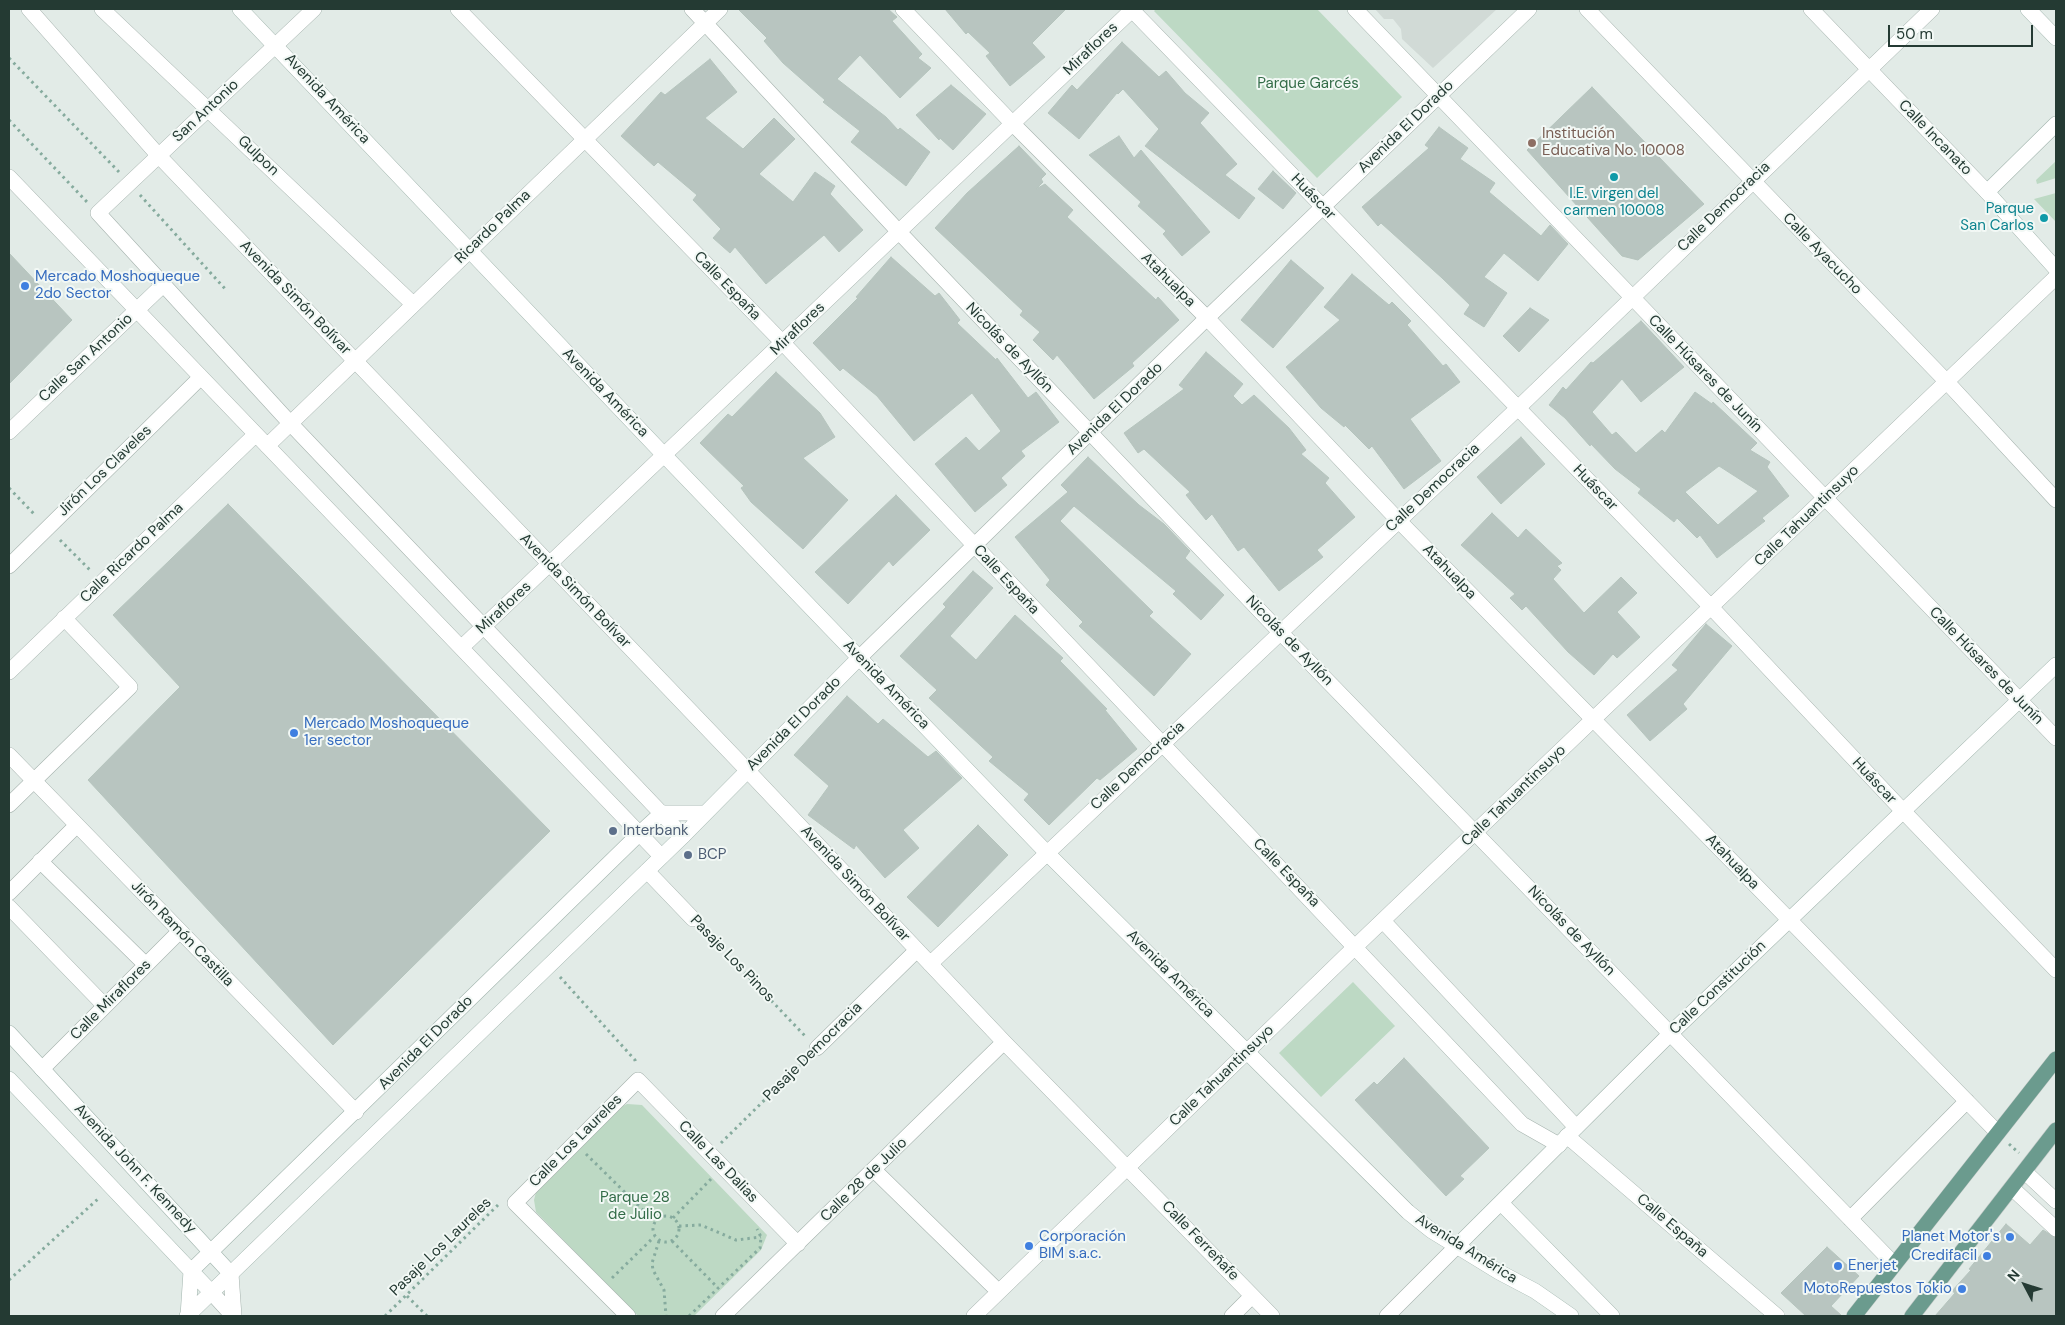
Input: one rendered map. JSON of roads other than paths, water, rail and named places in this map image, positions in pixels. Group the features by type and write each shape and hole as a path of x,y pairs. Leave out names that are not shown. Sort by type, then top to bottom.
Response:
{"main road":[{"path":"1854,1316 2056,1059"},
{"path":"1912,1316 2013,1188 2056,1130"}],"street":[{"name":"Avenida Simón Bolívar","path":"29,9 158,155 747,770 1004,1042 1128,1167"},
{"name":"Gulpon","path":"102,9 413,304"},
{"name":"Avenida América","path":"240,9 665,456 1047,853 1248,1050 1408,1212 1432,1231 1499,1272 1535,1291 1571,1316"},
{"name":"San Antonio","path":"164,284 98,213 314,9"},
{"name":"Calle España","path":"458,9 783,343 1161,744 1356,946 1522,1124 1567,1136"},
{"name":"Nicolás de Ayllón","path":"692,9 899,232 1280,632 1894,1264"},
{"name":"Ricardo Palma","path":"267,446 720,9"},
{"name":"Atahualpa","path":"903,9 1012,123 1206,318 1398,520 1997,1132"},
{"name":"Miraflores","path":"462,647 665,456 1132,9"},
{"name":"Huáscar","path":"1132,9 1517,409 1711,607 2056,970"},
{"name":"Calle Húsares de Junín","path":"1355,9 2019,702 2056,738"},
{"name":"Avenida El Dorado","path":"188,1316 683,836 859,658 1206,318 1529,9"},
{"name":"Calle Ayacucho","path":"1587,9 1946,382 2056,500"},
{"name":"Calle Incanato","path":"1811,9 1986,192 2056,269"},
{"name":"Calle Democracia","path":"930,964 1517,409 1751,181 1932,9"},
{"path":"2028,9 2056,38"},
{"path":"1986,192 2056,124"},
{"path":"9,178 661,856"},
{"name":"Calle Tahuantinsuyo","path":"974,1316 1356,946 2056,277"},
{"path":"164,284 290,423 486,626 683,836"},
{"name":"Calle San Antonio","path":"9,432 164,284"},
{"name":"Jirón Los Claveles","path":"9,566 201,377"},
{"name":"Calle Ricardo Palma","path":"9,672 256,434"},
{"path":"9,805 130,687 64,618"},
{"name":"Calle Constitución","path":"1387,1316 1670,1034 2056,665"},
{"name":"Jirón Ramón Castilla","path":"9,755 33,782 356,1112"},
{"name":"Avenida El Dorado","path":"188,1316 191,1271 662,813"},
{"path":"662,813 705,813"},
{"path":"9,892 76,826"},
{"path":"40,862 146,965"},
{"name":"Pasaje Los Pinos","path":"646,871 693,919"},
{"path":"9,907 104,1006"},
{"name":"Calle España","path":"1383,921 1567,1136 1777,1316"},
{"name":"Calle Miraflores","path":"42,1069 180,931"},
{"name":"Pasaje Democracia","path":"817,1048 917,950"},
{"name":"Avenida John F. Kennedy","path":"9,1033 232,1274 234,1316"},
{"name":"Calle 28 de Julio","path":"723,1316 1004,1042"},
{"name":"Avenida John F. Kennedy","path":"9,1079 234,1316"},
{"name":"Calle Las Dalias","path":"638,1080 798,1244"},
{"name":"Calle Los Laureles","path":"628,1316 515,1203 638,1080"},
{"path":"1850,1219 1967,1101"},
{"name":"Calle Ferreñafe","path":"1128,1167 1272,1316"},
{"path":"2028,1168 2056,1201"},
{"path":"874,1170 999,1292"},
{"path":"2013,1188 2056,1229"},
{"path":"1500,1203 1612,1316"},
{"path":"1232,1316 1252,1296"}],"place":[{"name":"Institución Educativa No. 10008","path":"1532,143"},
{"name":"I.E. virgen del carmen 10008","path":"1614,177"},
{"name":"Parque San Carlos","path":"2044,218"},
{"name":"Mercado Moshoqueque 2do Sector","path":"25,286"},
{"name":"Mercado Moshoqueque 1er sector","path":"294,733"},
{"name":"Interbank","path":"613,831"},
{"name":"BCP","path":"688,855"},
{"name":"Planet Motor's","path":"2010,1237"},
{"name":"Corporación BIM s.a.c.","path":"1029,1246"},
{"name":"Credifacil","path":"1987,1256"},
{"name":"Enerjet","path":"1838,1266"},
{"name":"MotoRepuestos Tokio","path":"1962,1289"}],"park label":[{"name":"Parque Garcés","path":"1308,84"},
{"name":"Parque 28 de Julio","path":"635,1206"}]}
